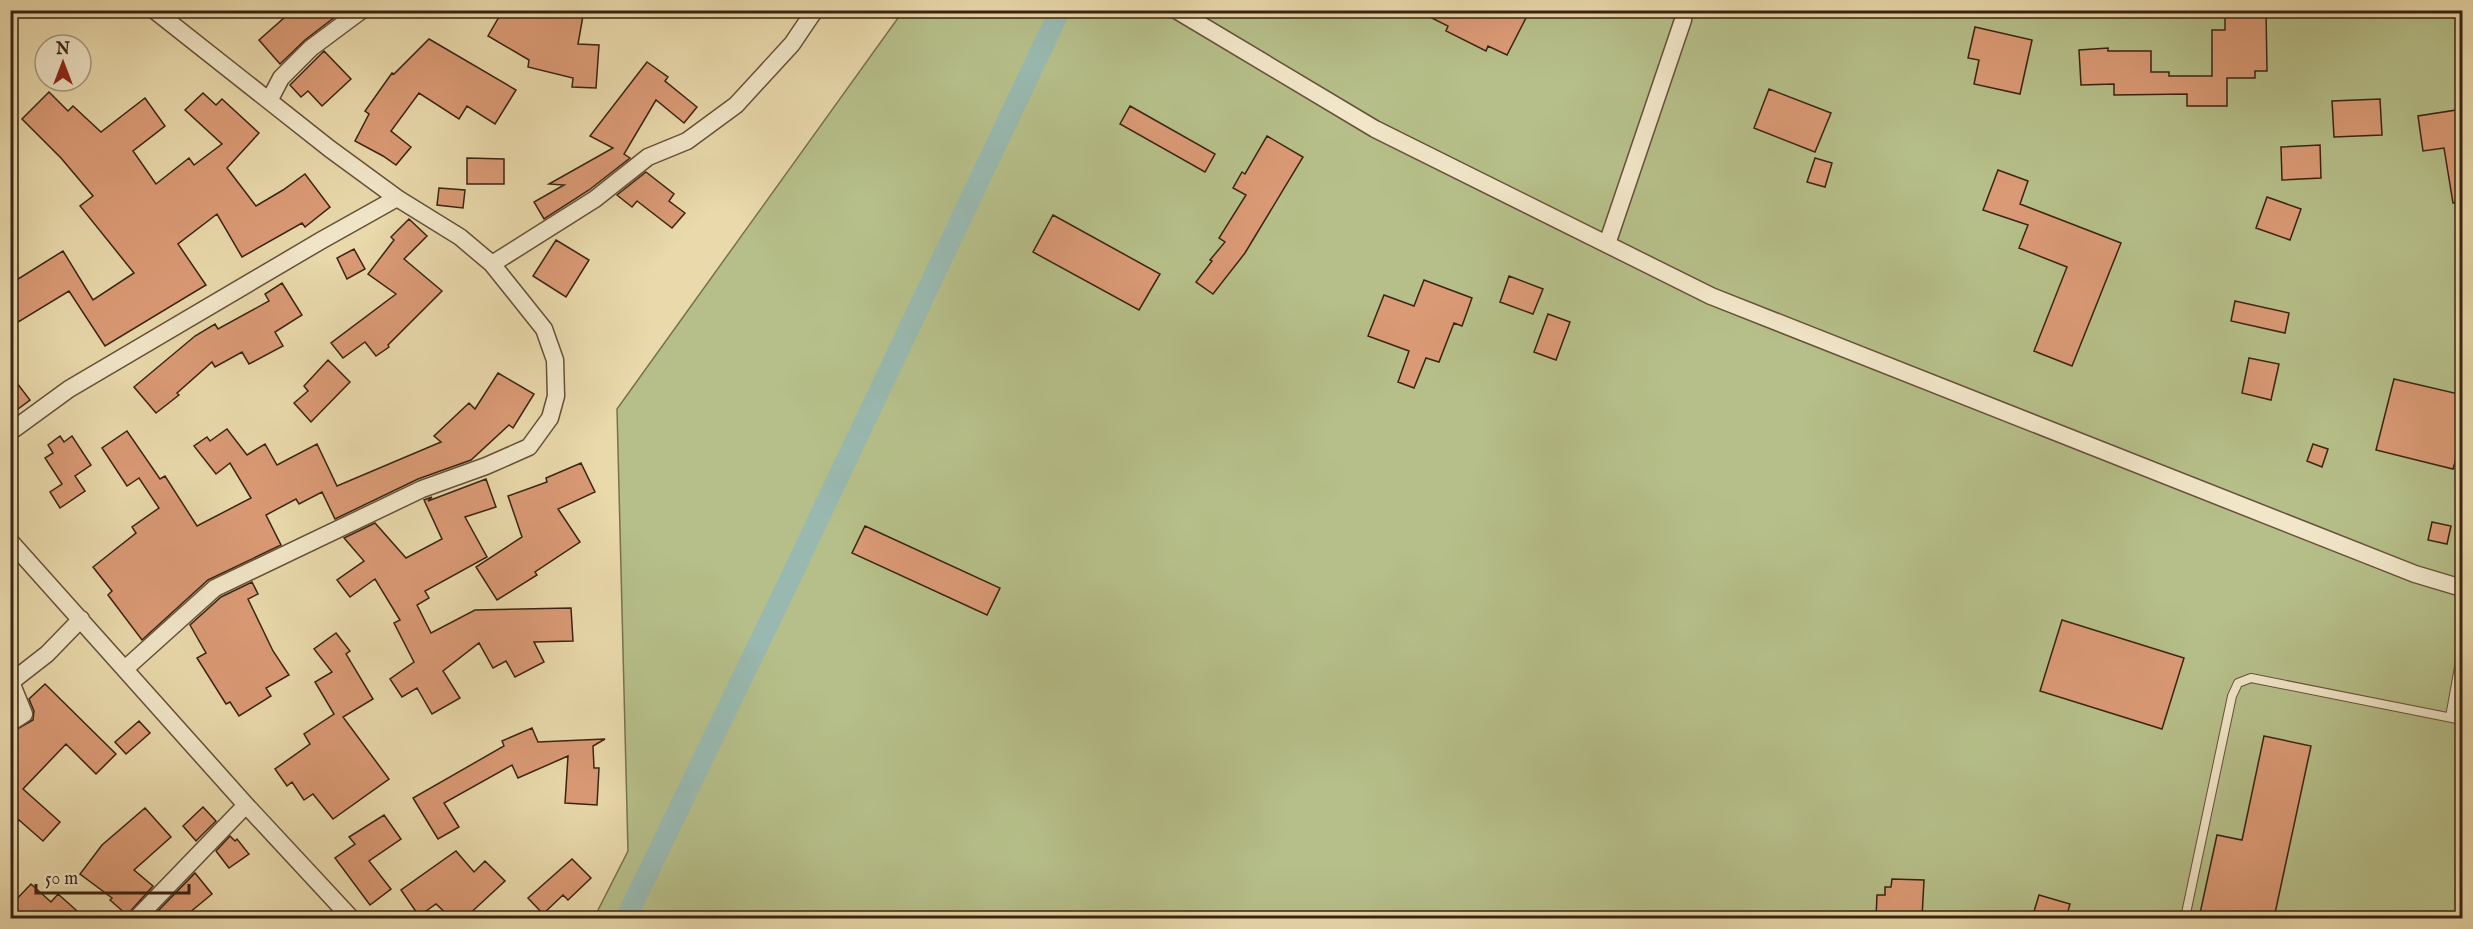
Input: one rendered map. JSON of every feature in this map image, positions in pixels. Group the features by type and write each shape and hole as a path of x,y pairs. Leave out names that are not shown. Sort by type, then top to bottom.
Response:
{"street":[{"path":"126,668 215,588 224,583 422,489 486,466 529,447 550,418 556,396 555,360 544,329 492,264 460,237 397,198 154,10"},
{"path":"269,101 281,78 311,48 362,10"},
{"path":"492,264 595,200 648,157 687,141 736,105 792,44 815,10"},
{"path":"1176,10 1375,129 1711,296 2415,574 2463,588"},
{"path":"1607,244 1683,20 1684,10"},
{"path":"10,432 69,389 397,198"},
{"path":"10,541 126,668 246,805 351,918"},
{"path":"10,723 24,714 11,682 47,654 81,618"},
{"path":"137,918 246,805"}],"lane":[{"path":"2450,717 2463,651"},
{"path":"2185,918 2232,696 2238,683 2251,678 2463,720"}],"green space":[{"path":"903,11 2462,11 2462,918 594,918 628,851 617,409"}],"building":[{"path":"293,10 344,10 305,40 280,64 259,40"},
{"path":"503,10 584,10 578,44 599,45 596,88 572,87 573,78 528,67 529,60 488,36"},
{"path":"1416,10 1516,10 1527,16 1507,55 1488,46 1486,51 1446,31 1448,26"},
{"path":"2225,10 2266,10 2267,71 2255,71 2255,78 2227,78 2227,106 2187,106 2187,94 2114,95 2114,84 2081,85 2079,50 2108,48 2108,51 2151,51 2151,72 2169,72 2169,76 2212,76 2212,30 2225,30"},
{"path":"1975,27 2032,40 2020,94 1974,84 1979,60 1968,58"},
{"path":"429,39 516,90 495,124 467,106 459,119 419,93 391,131 411,147 396,165 355,141 369,114 365,111 392,73 394,74"},
{"path":"324,51 351,79 322,106 308,91 301,97 290,85"},
{"path":"647,62 668,77 665,81 697,107 684,123 656,100 624,154 630,158 589,190 544,219 534,202 564,185 549,184 613,148 590,136"},
{"path":"1769,89 1831,113 1815,152 1754,128"},
{"path":"50,93 68,111 73,106 101,132 145,98 165,126 133,151 156,184 189,158 194,165 222,144 185,110 203,93 216,105 222,99 259,133 227,168 256,206 305,174 330,207 305,227 302,223 242,257 217,214 178,244 206,285 105,346 69,291 10,327 10,284 63,251 93,300 134,273 80,206 93,196 61,158 22,119"},
{"path":"2380,99 2382,135 2334,137 2332,101"},
{"path":"1130,106 1215,154 1205,172 1120,124"},
{"path":"2463,109 2463,202 2453,203 2444,148 2423,151 2418,116"},
{"path":"1267,136 1303,157 1245,253 1213,294 1196,282 1225,242 1219,238 1246,195 1233,188 1242,172 1245,174"},
{"path":"2320,145 2321,178 2282,180 2281,147"},
{"path":"467,158 504,159 504,184 467,184"},
{"path":"1815,158 1832,163 1825,187 1807,182"},
{"path":"1998,170 2028,181 2020,204 2121,243 2072,366 2034,351 2067,267 2019,248 2028,225 1983,210"},
{"path":"646,172 674,194 669,201 685,213 672,228 637,201 632,207 617,195"},
{"path":"439,188 465,190 463,208 437,205"},
{"path":"2267,197 2301,209 2290,240 2256,228"},
{"path":"1053,215 1160,274 1139,310 1033,252"},
{"path":"409,219 427,236 404,259 442,291 388,345 389,347 376,356 365,342 343,358 331,343 396,294 368,274 394,240 391,237"},
{"path":"556,240 589,260 566,297 533,276"},
{"path":"354,249 365,269 347,279 337,258"},
{"path":"1509,276 1543,289 1533,314 1500,302"},
{"path":"1424,280 1472,298 1462,326 1454,323 1439,362 1426,358 1414,388 1398,382 1409,351 1368,336 1384,295 1414,306"},
{"path":"282,283 302,315 275,332 283,346 249,364 242,352 215,367 212,362 177,393 179,395 156,413 134,387 195,336 215,324 218,329 269,301 265,294"},
{"path":"2235,301 2289,313 2285,333 2231,321"},
{"path":"1548,314 1570,322 1556,360 1534,352"},
{"path":"2249,358 2279,364 2271,400 2242,393"},
{"path":"328,360 350,382 311,422 294,403 308,391 304,386"},
{"path":"498,373 534,394 513,428 509,425 471,460 418,479 335,519 322,492 299,504 296,499 266,515 281,545 208,580 142,640 108,595 112,591 93,567 136,533 132,527 159,508 139,478 127,486 102,448 127,431 160,479 165,476 197,526 251,498 230,463 216,474 194,446 207,437 210,441 227,429 247,455 265,444 277,465 317,444 337,486 441,442 434,436 469,403 475,409"},
{"path":"10,374 30,400 10,415"},
{"path":"2394,379 2463,395 2463,461 2456,459 2453,469 2376,450"},
{"path":"60,436 64,442 72,436 91,465 75,476 85,491 60,508 50,492 62,484 45,458 53,453 48,445"},
{"path":"2313,444 2328,449 2322,467 2307,461"},
{"path":"581,463 595,492 558,509 580,542 535,572 537,575 497,600 476,567 522,537 508,496 547,482 546,478"},
{"path":"486,479 496,507 465,517 487,557 425,591 429,598 417,605 431,633 475,610 571,608 573,641 534,642 544,662 515,677 506,661 493,668 479,643 443,671 460,698 432,714 417,688 402,697 390,679 414,662 394,623 400,620 375,579 350,597 337,580 364,561 344,538 375,523 406,558 442,539 424,500 432,497 428,501"},
{"path":"2432,522 2451,526 2447,544 2428,540"},
{"path":"865,526 1000,588 987,615 852,553"},
{"path":"252,582 258,594 248,599 273,651 289,675 266,688 271,696 239,716 230,702 226,704 197,658 206,653 190,625 221,597"},
{"path":"2062,620 2184,658 2162,729 2040,691"},
{"path":"336,633 350,651 346,654 373,699 343,717 389,779 333,819 313,794 304,800 292,782 287,786 275,769 310,744 304,734 334,714 315,682 332,672 314,649"},
{"path":"45,684 116,754 96,774 66,744 23,789 60,822 43,841 19,820 10,830 10,733 33,720 34,711 29,699"},
{"path":"139,721 150,733 126,754 115,742"},
{"path":"532,728 538,742 605,739 593,746 594,768 599,768 597,805 565,803 568,756 518,778 512,765 444,803 459,827 438,839 413,798 504,746 502,741"},
{"path":"2264,736 2311,746 2274,918 2199,918 2217,835 2242,840"},
{"path":"203,807 216,821 196,841 183,826"},
{"path":"145,808 171,837 134,870 153,886 127,915 110,900 112,898 80,874 102,845"},
{"path":"384,815 401,839 369,861 391,889 370,905 335,858 355,844 349,837"},
{"path":"230,836 235,841 237,839 249,854 229,868 216,851"},
{"path":"456,851 474,872 485,861 505,881 465,918 451,918 436,904 419,916 401,890"},
{"path":"572,859 591,878 568,900 563,895 543,914 528,898"},
{"path":"195,873 212,894 183,918 166,918 158,911"},
{"path":"1892,879 1924,880 1922,918 1876,918 1877,895 1885,895 1885,887 1891,887"},
{"path":"31,884 51,902 58,894 85,918 10,918 10,906"},
{"path":"2039,895 2070,904 2066,918 2032,918"}],"waterway":[{"path":"626,918 1060,10"}]}
